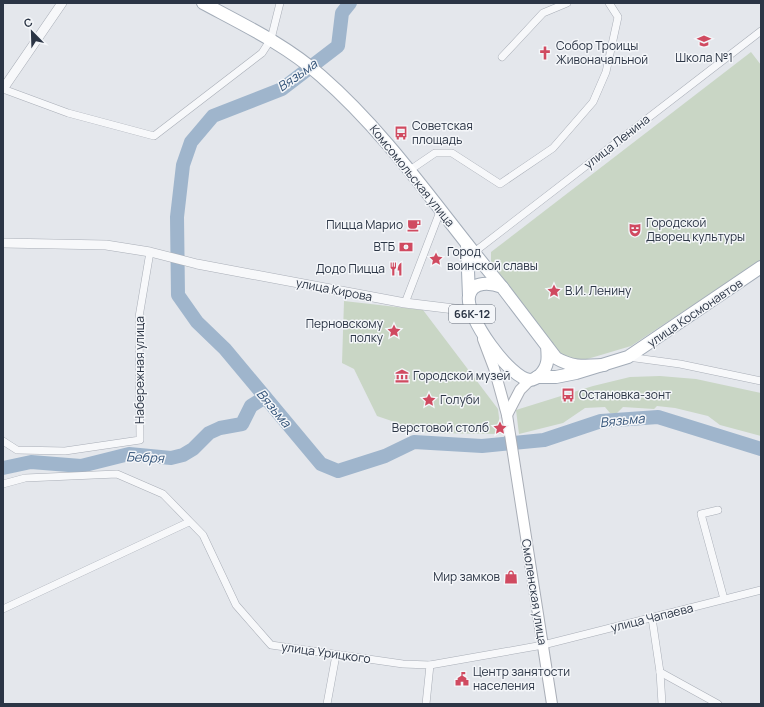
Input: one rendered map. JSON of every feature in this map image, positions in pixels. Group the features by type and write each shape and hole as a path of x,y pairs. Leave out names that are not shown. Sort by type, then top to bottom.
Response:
{"main road":[{"path":"203,3 271,39"},
{"name":"Комсомольская улица","path":"271,39 321,76 372,125 441,209 470,249"},
{"path":"470,249 502,287"},
{"path":"468,296 470,249"},
{"name":"улица Космонавтов","path":"628,357 761,267"},
{"name":"66К-12","path":"547,346 502,287 492,283 484,283 476,286 468,296 471,311 480,330 512,370 523,378 556,378 628,357"},
{"name":"Смоленская улица","path":"480,330 494,368 508,417 552,704"},
{"path":"547,346 556,358 567,364 577,366 604,365"},
{"path":"508,417 520,390 547,366 547,346"}],"street":[{"path":"62,3 3,89 68,113 154,136 262,52 271,39 280,3"},
{"path":"502,57 543,13 568,3"},
{"path":"410,170 435,152 452,153 500,184 553,148 593,102 606,72 618,17 609,3"},
{"name":"улица Ленина","path":"470,249 761,31"},
{"path":"406,303 441,209"},
{"path":"3,243 106,245 150,252"},
{"name":"улица Кирова","path":"150,252 197,264 406,303 471,311"},
{"name":"Набережная улица","path":"3,441 17,450 65,451 140,440 139,317 150,252"},
{"path":"628,357 680,364 761,381"},
{"name":"улица Урицкого","path":"3,484 25,478 117,474 163,494 203,535 236,605 271,645 403,664 430,665 543,646"},
{"path":"718,510 701,514 724,599"},
{"path":"3,609 189,522"},
{"name":"улица Чапаева","path":"543,646 761,590"},
{"path":"652,618 660,672 662,704"},
{"path":"327,704 336,655"},
{"path":"426,704 430,665"},
{"path":"660,672 718,704"}],"green space":[{"path":"751,52 761,65 761,260 631,346 584,360 577,361 563,357 491,262 491,252"},
{"path":"344,301 423,310 498,409 501,434 427,433 377,416 354,369 342,363"},
{"path":"660,376 696,379 761,393 761,436 720,425 708,416 675,408 657,406 654,409 623,407 616,414 610,413 605,407 585,408 563,423 519,434 516,410 593,386 630,377"}],"waterway":[{"name":"Вязьма","path":"350,3 342,13 338,46 282,89 213,116 191,142 183,165 177,217 178,295 197,322 225,349 321,464 338,471 385,456 414,442 482,446 544,440 601,421 658,417 761,449"},
{"name":"Бебря","path":"3,468 31,462 81,466 129,454 171,458 183,455 193,449 209,433 220,428 242,424 251,406 265,397"}],"place":[{"name":"Школа №1","path":"704,41"},
{"name":"Собор Троицы Живоначальной","path":"545,53"},
{"name":"Советская площадь","path":"401,133"},
{"name":"Пицца Марио","path":"414,225"},
{"name":"Городской Дворец культуры","path":"635,230"},
{"name":"ВТБ","path":"406,247"},
{"name":"Город воинской славы","path":"436,259"},
{"name":"Додо Пицца","path":"396,269"},
{"name":"В.И. Ленину","path":"554,291"},
{"name":"Перновскому полку","path":"394,331"},
{"name":"Городской музей","path":"402,376"},
{"name":"Остановка-зонт","path":"568,395"},
{"name":"Голуби","path":"429,400"},
{"name":"Верстовой столб","path":"500,428"},
{"name":"Мир замков","path":"511,577"},
{"name":"Центр занятости населения","path":"462,679"}]}
